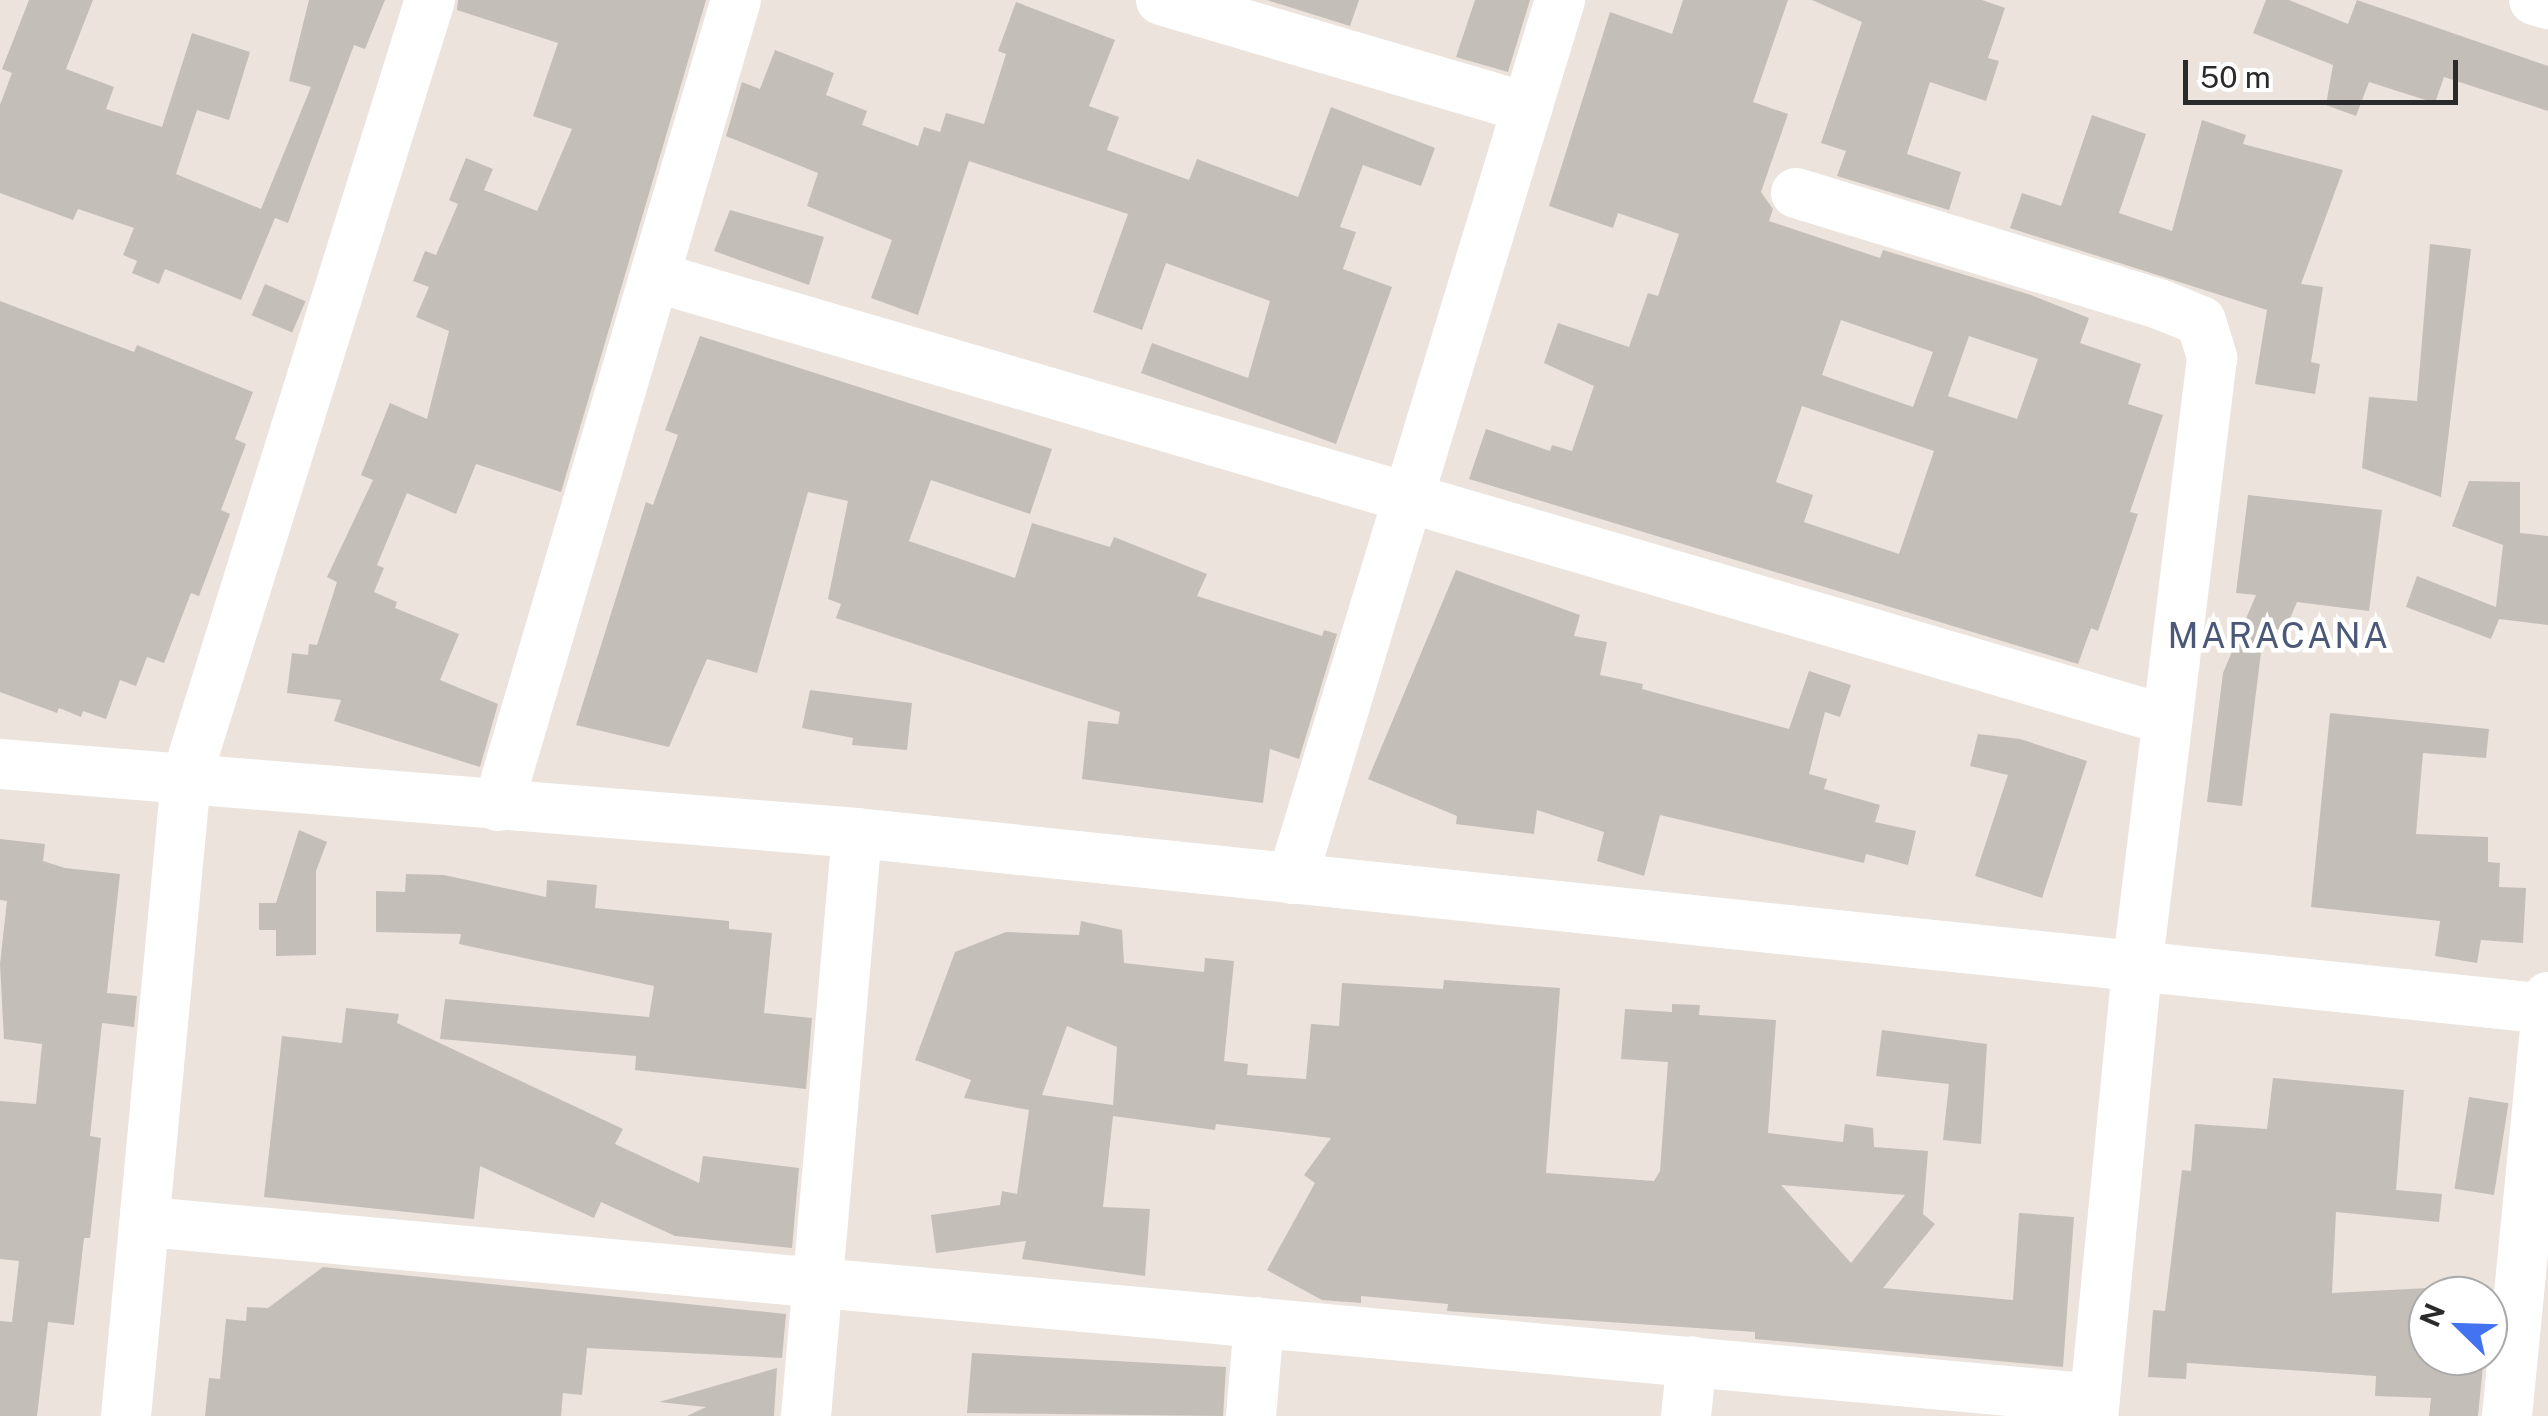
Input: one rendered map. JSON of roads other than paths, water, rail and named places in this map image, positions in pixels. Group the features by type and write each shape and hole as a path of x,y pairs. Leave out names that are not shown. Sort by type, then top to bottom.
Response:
{"street":[{"path":"126,1416 148,1222 186,779 430,0"},
{"path":"498,806 736,0"},
{"path":"1161,0 1527,108"},
{"path":"1292,879 1560,0"},
{"path":"2534,0 2548,4"},
{"path":"148,1222 1692,1361 2094,1408 2137,969 2212,358 2201,322 1796,193"},
{"path":"655,277 2167,720"},
{"path":"0,764 858,833 2137,969 2547,1005 2507,1416"},
{"path":"806,1416 858,833"},
{"path":"1251,1416 1259,1322"},
{"path":"1686,1416 1692,1361"}],"district":[{"name":"MARACANA","path":"2279,636"}]}
